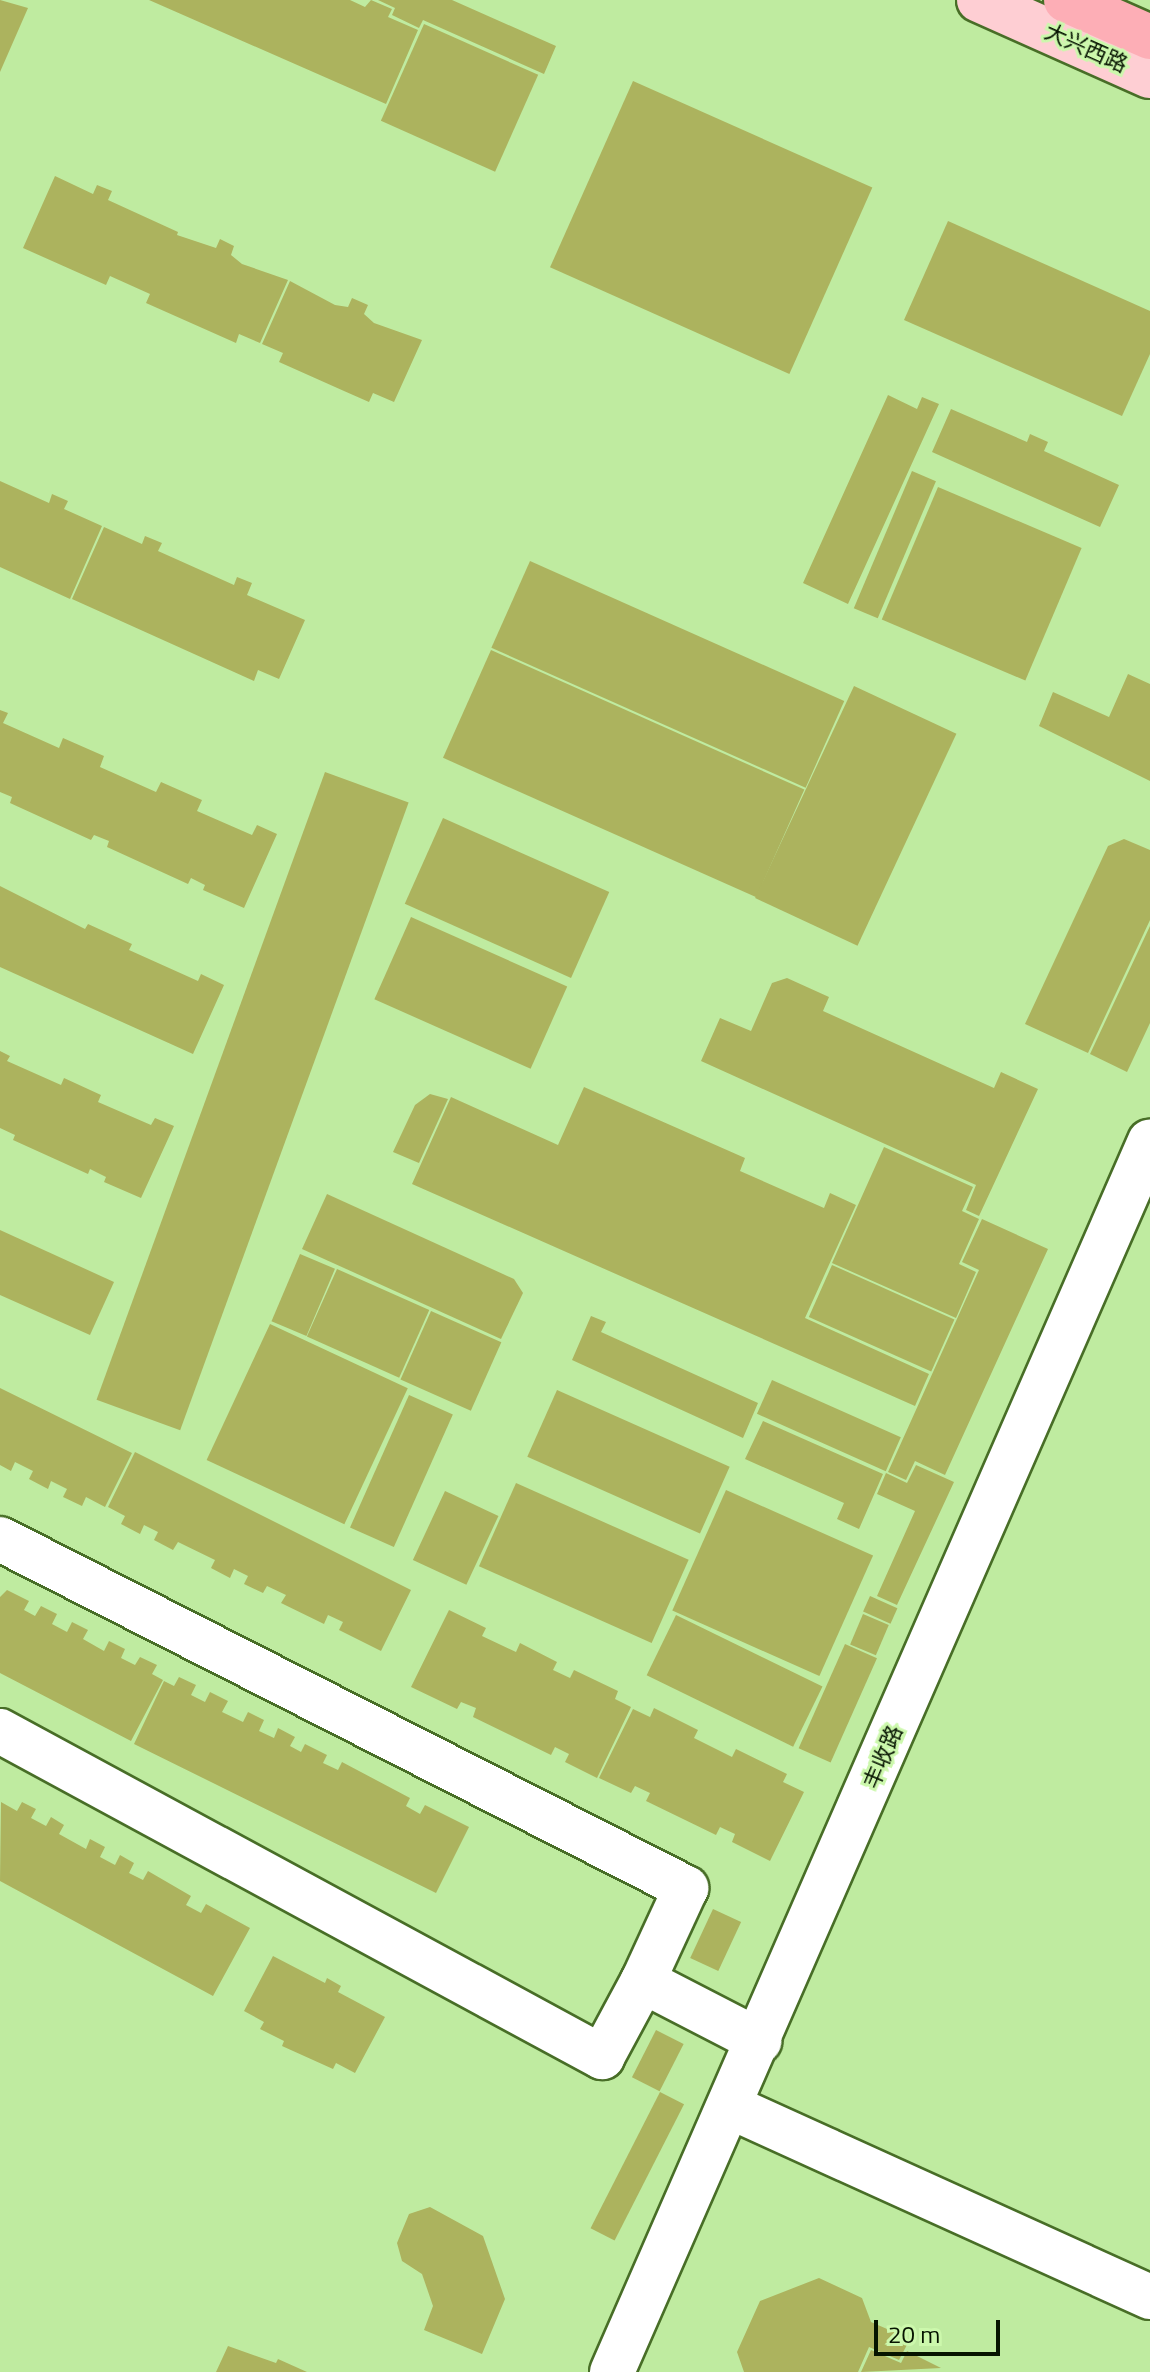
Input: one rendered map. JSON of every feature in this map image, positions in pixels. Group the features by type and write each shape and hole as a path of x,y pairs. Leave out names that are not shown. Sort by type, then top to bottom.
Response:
{"highway":[{"path":"1066,0 1150,37"}],"main road":[{"name":"大兴西路","path":"979,0 1150,76"}],"street":[{"name":"丰收路","path":"612,2372 731,2107 1150,1141"},
{"path":"0,1539 686,1888 643,1981 602,2057 0,1731"},
{"path":"643,1981 759,2041"},
{"path":"731,2107 1150,2297"}],"building":[{"path":"0,0 28,8 0,72"},
{"path":"149,0 350,0 365,7 371,0 392,9 388,17 418,30 386,104"},
{"path":"378,0 452,0 556,46 544,74 423,20 419,28 392,15 395,8"},
{"path":"424,24 538,75 495,172 381,121"},
{"path":"633,81 872,188 789,374 550,267"},
{"path":"55,176 93,194 97,185 112,191 108,200 178,232 177,235 216,248 220,239 234,246 231,255 242,264 288,280 260,343 239,334 236,343 146,303 150,294 110,276 106,285 23,248"},
{"path":"948,221 1150,311 1150,354 1122,416 904,320"},
{"path":"290,281 335,305 348,307 352,298 368,305 364,314 374,323 422,340 394,402 373,393 369,402 279,362 283,353 262,344"},
{"path":"888,395 917,409 922,397 939,404 848,604 803,583"},
{"path":"951,409 1027,442 1030,434 1048,442 1044,451 1119,485 1100,527 932,452"},
{"path":"912,471 936,481 878,618 854,608"},
{"path":"0,481 49,503 52,494 68,501 64,509 102,526 70,599 0,567"},
{"path":"938,487 1082,548 1025,681 882,620"},
{"path":"104,527 142,544 145,536 162,543 158,551 234,585 237,577 252,583 247,595 305,620 279,679 258,670 254,681 72,599"},
{"path":"530,561 844,701 806,788 491,648"},
{"path":"491,650 804,790 756,897 443,758"},
{"path":"1128,674 1150,684 1150,781 1039,726 1053,692 1109,717"},
{"path":"854,686 956,734 858,946 755,898"},
{"path":"0,710 8,713 3,723 59,748 63,738 104,756 100,767 156,792 161,782 202,800 197,811 252,835 257,825 277,834 244,908 203,890 205,885 191,878 188,884 107,847 109,841 94,835 91,840 10,803 12,797 0,792"},
{"path":"325,772 409,802 180,1430 97,1400"},
{"path":"443,818 609,892 571,978 405,904"},
{"path":"1124,839 1150,850 1150,920 1088,1053 1025,1024 1108,846"},
{"path":"0,886 85,929 88,924 132,944 129,950 198,981 201,974 224,985 193,1054 0,967"},
{"path":"411,917 567,987 531,1069 374,999"},
{"path":"1150,926 1150,1023 1127,1072 1090,1054"},
{"path":"787,978 829,997 823,1011 994,1088 1001,1072 1038,1089 979,1216 966,1210 976,1185 701,1061 720,1018 751,1031 772,983"},
{"path":"0,1051 10,1056 7,1061 61,1085 64,1078 101,1095 98,1102 151,1125 155,1118 174,1126 141,1198 104,1182 106,1177 90,1169 88,1174 13,1140 15,1135 0,1128"},
{"path":"584,1087 745,1158 740,1171 824,1208 830,1193 856,1205 805,1318 929,1374 915,1406 412,1184 451,1097 558,1145"},
{"path":"430,1094 448,1099 419,1163 393,1152 415,1105"},
{"path":"884,1147 973,1187 962,1211 979,1219 959,1264 976,1272 956,1318 832,1263"},
{"path":"327,1194 514,1279 523,1293 501,1339 302,1249"},
{"path":"982,1219 1048,1249 945,1475 915,1461 906,1480 888,1472 979,1270 962,1262"},
{"path":"0,1230 114,1282 90,1335 0,1295"},
{"path":"300,1254 335,1269 306,1336 271,1321"},
{"path":"832,1265 954,1320 931,1372 809,1317"},
{"path":"337,1269 429,1310 399,1378 307,1337"},
{"path":"431,1311 501,1342 471,1411 400,1380"},
{"path":"591,1316 606,1322 601,1332 758,1403 743,1438 572,1360"},
{"path":"270,1324 408,1388 344,1524 207,1460"},
{"path":"772,1380 901,1437 886,1471 757,1414"},
{"path":"0,1388 132,1453 105,1507 86,1497 82,1506 63,1497 67,1489 51,1481 48,1489 29,1479 33,1471 15,1462 11,1471 0,1465"},
{"path":"557,1390 730,1467 700,1534 527,1457"},
{"path":"409,1395 453,1415 394,1547 350,1527"},
{"path":"763,1421 883,1474 859,1529 837,1519 844,1503 745,1459"},
{"path":"135,1452 411,1590 381,1651 339,1630 343,1622 328,1615 324,1624 281,1603 286,1595 267,1586 263,1593 244,1584 248,1576 234,1569 230,1578 211,1568 215,1560 178,1542 173,1550 154,1540 158,1532 144,1525 140,1534 121,1524 125,1516 108,1507"},
{"path":"916,1465 954,1482 897,1605 877,1596 915,1511 877,1494 886,1473 907,1483"},
{"path":"516,1483 689,1560 652,1643 479,1566"},
{"path":"726,1490 873,1555 819,1676 672,1611"},
{"path":"445,1491 498,1516 466,1585 413,1560"},
{"path":"7,1590 29,1601 24,1610 35,1616 41,1606 57,1614 52,1624 67,1632 72,1622 88,1630 83,1639 104,1651 109,1641 125,1649 121,1658 135,1665 140,1657 157,1665 152,1674 163,1680 131,1741 0,1673 0,1597"},
{"path":"870,1596 897,1608 890,1624 863,1612"},
{"path":"449,1610 486,1628 482,1636 516,1652 520,1643 557,1662 553,1670 570,1678 574,1670 618,1691 615,1699 631,1707 597,1778 565,1762 569,1754 555,1747 551,1755 473,1717 476,1708 461,1702 457,1709 411,1687"},
{"path":"863,1614 889,1625 876,1655 850,1644"},
{"path":"676,1615 823,1686 793,1747 647,1675"},
{"path":"845,1644 877,1658 831,1762 799,1748"},
{"path":"179,1677 196,1685 191,1695 205,1702 210,1692 228,1701 222,1712 243,1722 248,1712 264,1720 259,1731 274,1738 278,1728 295,1737 290,1746 301,1752 305,1744 327,1755 323,1763 338,1770 342,1762 410,1798 406,1806 420,1814 425,1805 469,1827 436,1893 134,1744 164,1681 174,1686"},
{"path":"654,1708 698,1730 694,1738 732,1757 736,1749 787,1774 783,1782 804,1792 770,1861 732,1842 735,1834 720,1827 716,1835 646,1801 650,1793 635,1786 631,1793 599,1778 633,1709 650,1717"},
{"path":"1,1802 17,1811 22,1802 36,1809 31,1818 46,1826 51,1817 64,1825 59,1834 86,1849 90,1839 105,1847 100,1857 115,1865 120,1855 134,1863 129,1873 143,1880 148,1871 191,1896 186,1905 201,1913 206,1904 250,1928 213,1996 0,1881"},
{"path":"713,1909 741,1922 718,1971 690,1958"},
{"path":"273,1956 325,1983 327,1978 341,1986 338,1992 385,2017 355,2073 336,2063 333,2069 282,2046 284,2041 260,2029 264,2022 244,2011"},
{"path":"656,2030 684,2044 660,2091 632,2077"},
{"path":"660,2092 684,2104 615,2241 591,2228"},
{"path":"430,2207 483,2236 505,2299 482,2354 424,2330 433,2306 422,2274 402,2261 397,2243 409,2214"},
{"path":"819,2278 862,2298 871,2322 910,2339 899,2360 869,2347 858,2372 744,2372 737,2352 760,2301"},
{"path":"228,2346 276,2363 278,2359 307,2372 216,2372"},
{"path":"871,2350 901,2363 907,2351 941,2368 861,2372"}]}
